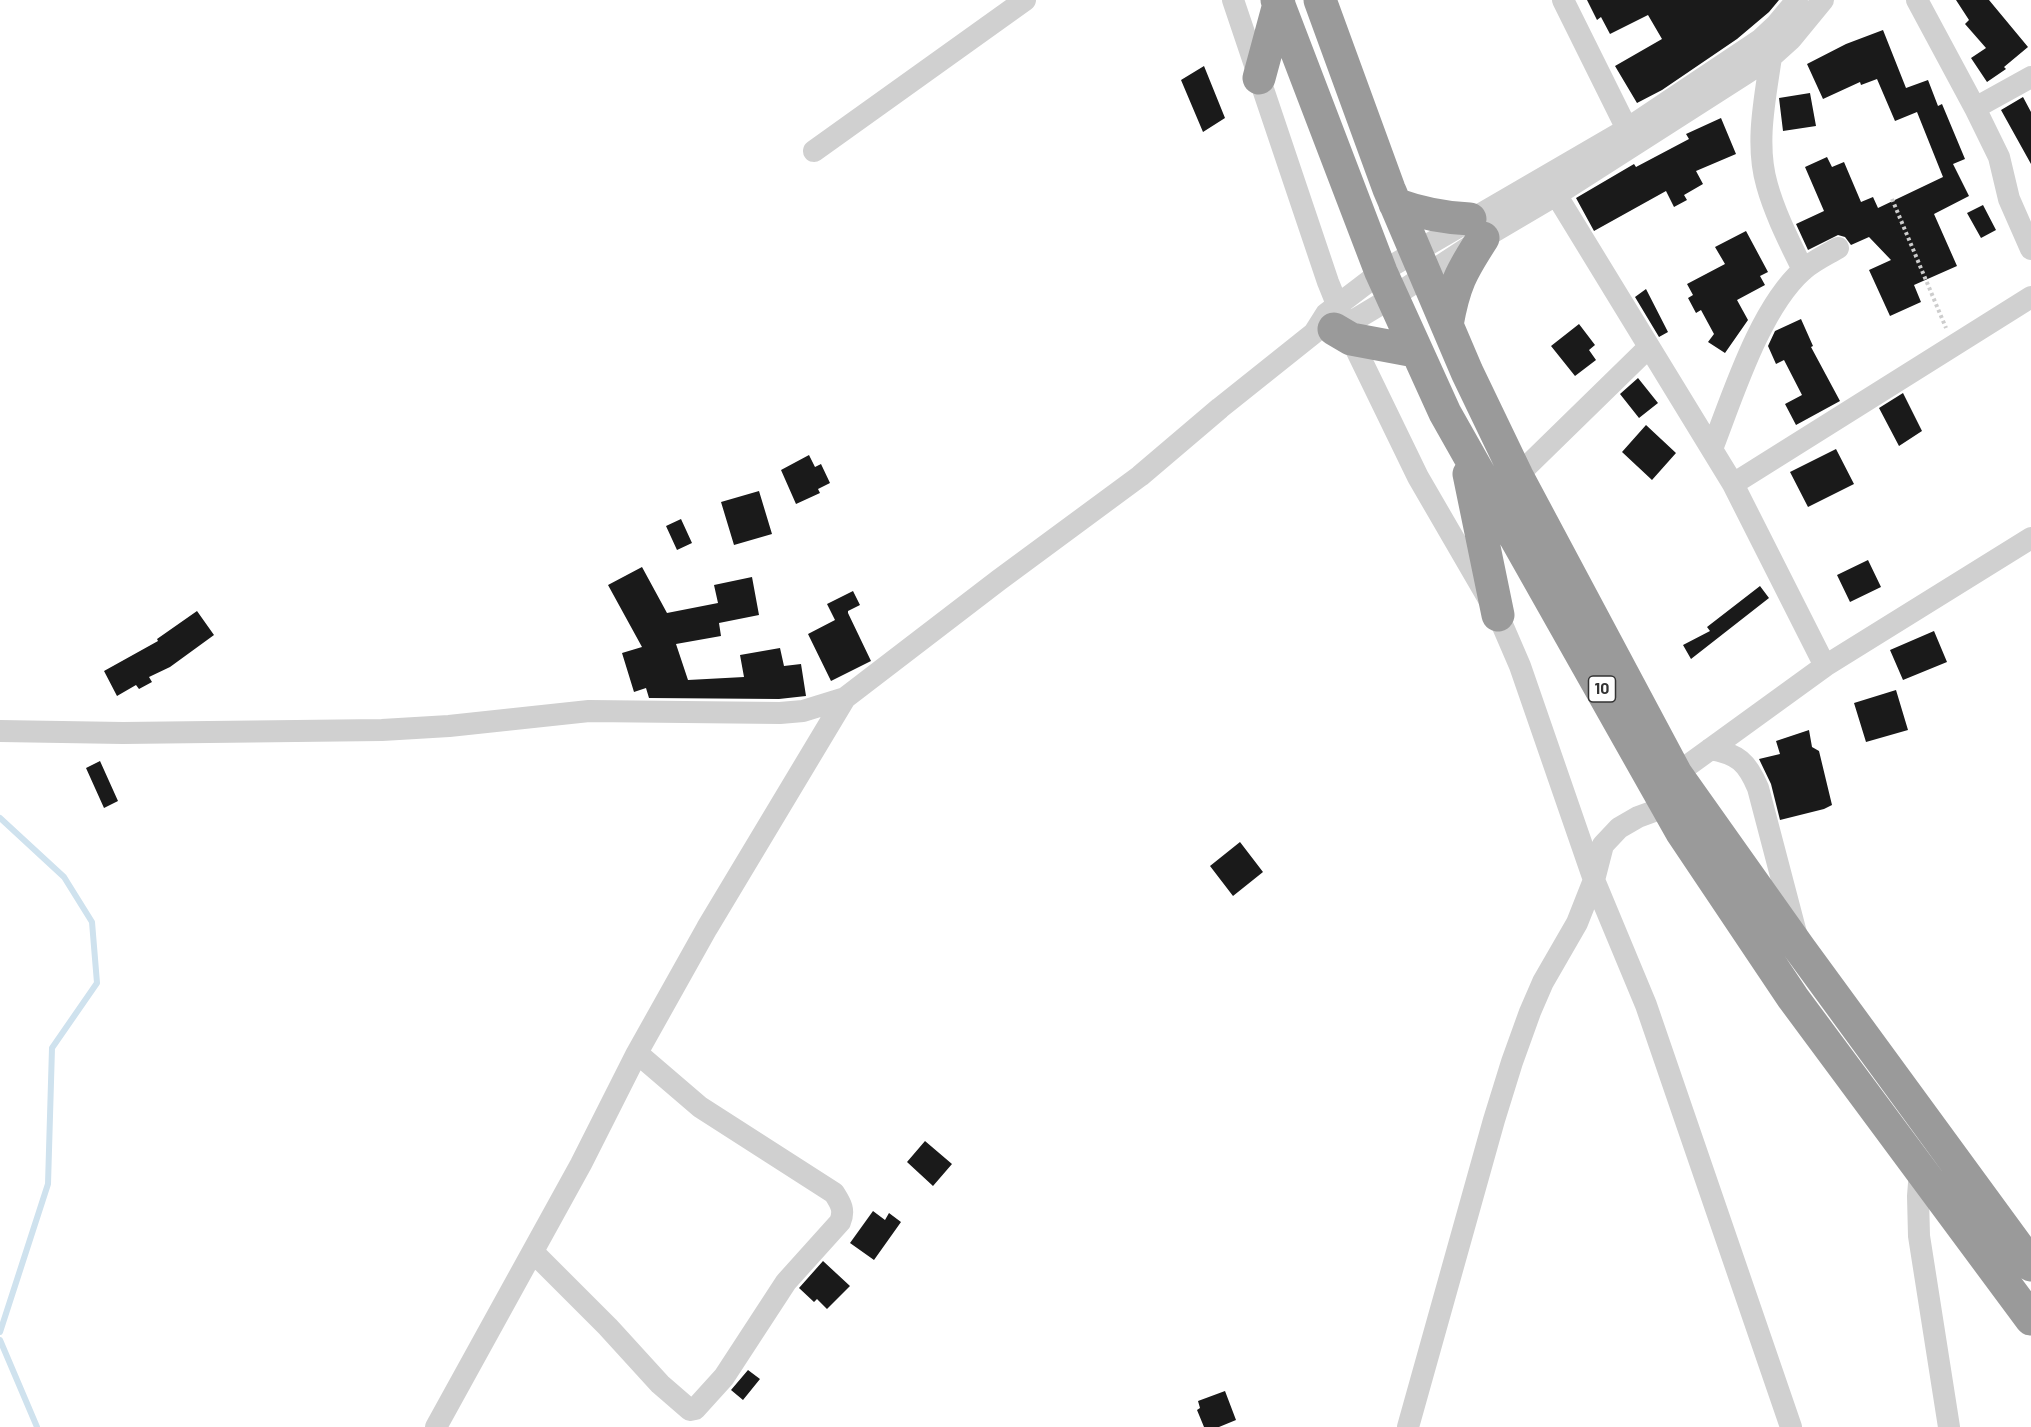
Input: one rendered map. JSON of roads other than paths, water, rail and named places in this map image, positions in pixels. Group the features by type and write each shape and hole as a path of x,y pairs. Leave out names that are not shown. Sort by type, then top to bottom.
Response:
{"highway":[{"name":"10","path":"1320,0 1395,204 1467,372 1517,476 1676,774 1800,949 2031,1265"},
{"path":"1259,78 1278,2"},
{"name":"10","path":"1278,2 1386,285 1445,413 1681,831 1793,998 2031,1319"},
{"path":"1395,204 1476,228 1456,282 1447,325"},
{"path":"1336,326 1415,351"},
{"path":"1464,445 1498,615"}],"street":[{"path":"814,151 1025,0"},
{"path":"1233,0 1328,282 1336,326 1418,477 1498,615 1521,666 1594,880 1646,1005 1791,1427"},
{"path":"1563,0 1628,129"},
{"path":"1550,186 1628,129 1760,40 1797,0"},
{"path":"0,730 123,733 382,730 449,726 589,711 780,713 803,711 845,698 1140,476 1220,408 1336,326 1386,285 1476,228 1771,57 1791,39 1823,0"},
{"path":"1917,0 2000,157 2009,199 2031,249"},
{"path":"1771,57 1762,113 1763,167 1767,186 1803,270"},
{"path":"1975,108 2031,77"},
{"path":"1550,186 1733,484 1825,666"},
{"path":"1712,449 1759,335 1776,301 1803,270 1838,248"},
{"path":"1733,484 2031,297"},
{"path":"1517,476 1648,348"},
{"path":"1676,774 1825,666 2031,538"},
{"path":"436,1427 581,1164 637,1053 707,928 845,698"},
{"path":"1710,749 1729,753 1751,770 1758,788 1800,949"},
{"path":"1408,1427 1512,1062 1543,982 1577,923 1608,838 1619,828 1638,817 1668,806"},
{"path":"532,1252 660,1384 690,1410 695,1409 724,1377 786,1282 840,1222 844,1212 834,1193 700,1107 637,1053"},
{"path":"1920,1170 1919,1236 1949,1427"}],"waterway":[{"path":"0,818 64,877 92,922 97,983 52,1048 48,1184 0,1332"},
{"path":"0,1340 37,1427"}]}
